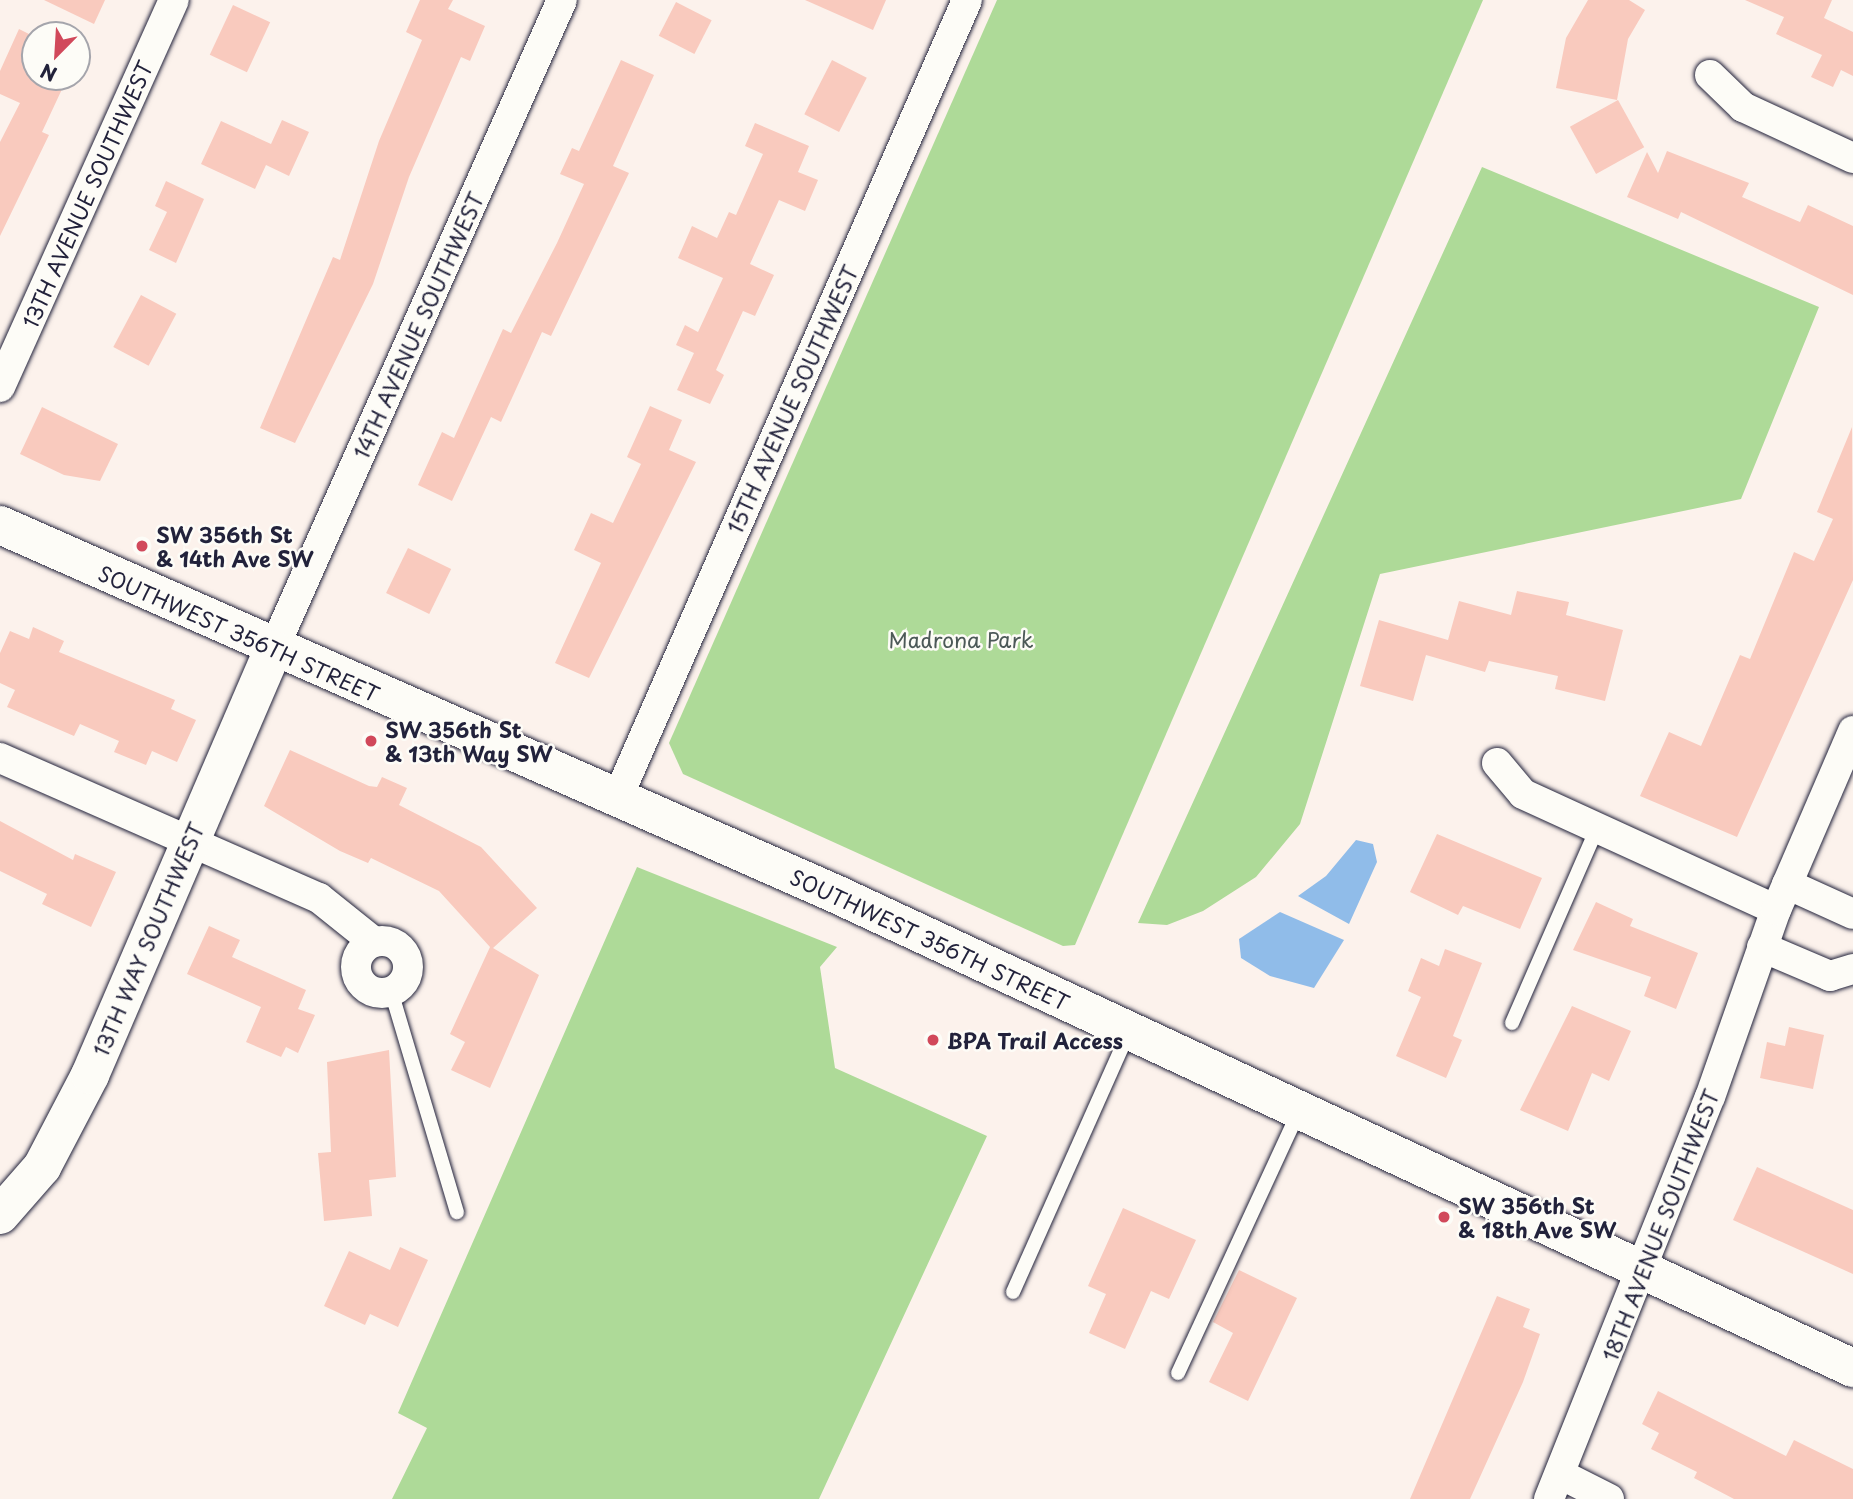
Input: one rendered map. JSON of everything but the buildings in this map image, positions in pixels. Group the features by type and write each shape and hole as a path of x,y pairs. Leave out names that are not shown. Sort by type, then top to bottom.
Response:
{"main road":[{"name":"SOUTHWEST 356TH STREET","path":"0,525 273,650 617,799 1300,1108 1853,1368"},
{"name":"13TH WAY SOUTHWEST","path":"0,1215 42,1167 84,1087 273,650"}],"street":[{"name":"13TH AVENUE SOUTHWEST","path":"0,387 174,0"},
{"name":"14TH AVENUE SOUTHWEST","path":"273,650 562,0"},
{"name":"15TH AVENUE SOUTHWEST","path":"617,799 967,0"},
{"path":"1710,75 1743,107 1853,158"},
{"name":"18TH AVENUE SOUTHWEST","path":"1555,1487 1644,1269 1781,897 1853,731"},
{"path":"0,758 319,898 374,942 359,956 358,975 371,990 391,991"},
{"path":"1497,763 1523,794 1597,828 1781,897 1853,914"},
{"path":"1762,947 1829,976 1853,969"},
{"path":"1555,1487 1609,1499"}],"lane":[{"path":"1512,1023 1597,828"},
{"path":"391,991 457,1212"},
{"path":"1013,1292 1129,1031"},
{"path":"1178,1373 1300,1108"}],"green space":[{"name":"Madrona Park","path":"997,0 1483,0 1075,945 1063,946 683,774 669,743"},
{"path":"1482,167 1819,307 1741,499 1380,574 1300,824 1256,877 1203,911 1167,925 1138,923"},
{"path":"637,867 837,947 820,967 835,1068 987,1136 819,1499 392,1499 427,1428 398,1413"}],"water":[{"path":"1356,840 1373,844 1377,862 1349,924 1298,896 1326,876"},
{"path":"1280,912 1344,940 1314,988 1270,976 1241,958 1239,939"}],"place":[{"name":"SW 356th St & 14th Ave SW","path":"142,546"},
{"name":"SW 356th St & 13th Way SW","path":"371,741"},
{"name":"BPA Trail Access","path":"933,1040"},
{"name":"SW 356th St & 18th Ave SW","path":"1444,1217"}]}
